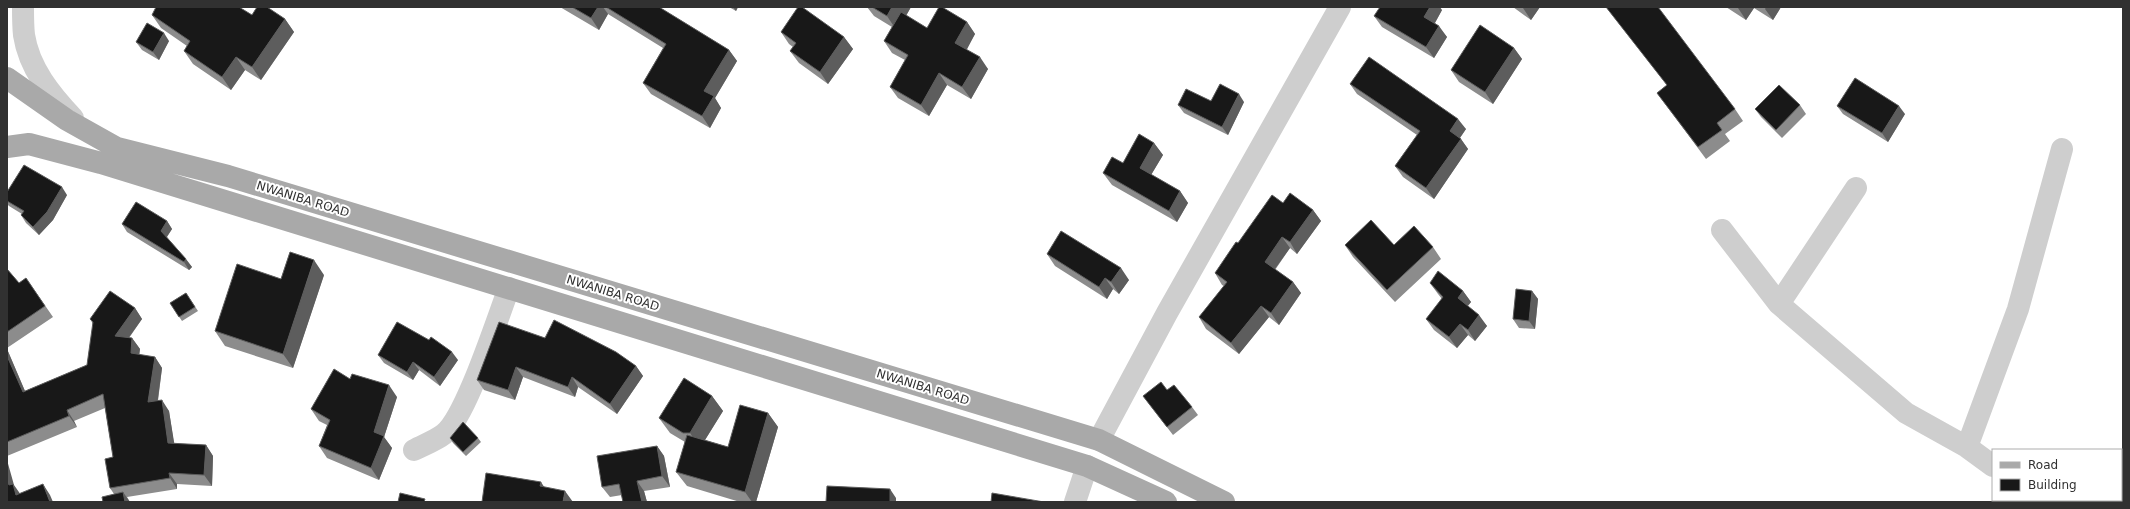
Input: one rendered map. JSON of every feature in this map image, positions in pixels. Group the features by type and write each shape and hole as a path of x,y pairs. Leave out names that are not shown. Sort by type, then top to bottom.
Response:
{"main road":[{"name":"NWANIBA ROAD","path":"7,78 67,120 117,148 228,176 1099,440 1224,502"},
{"path":"7,147 29,144 100,163 509,288 1088,466 1166,502"}],"street":[{"path":"23,7 24,36 35,67 53,97 74,119 117,148"},
{"path":"1099,440 1167,313 1340,7"},
{"path":"1967,447 2018,309 2062,149"},
{"path":"1778,304 1856,188"},
{"path":"1722,230 1778,304 1906,413 1967,447 1992,465"},
{"path":"414,450 444,434 457,417 470,388 509,288"},
{"path":"1075,502 1088,466"}],"building":[{"path":"156,7 239,7 252,15 257,7 267,7 285,19 252,67 236,57 222,77 184,51 190,41 152,15"},
{"path":"572,7 598,7 591,18"},
{"path":"606,7 659,7 729,50 704,91 714,96 702,116 643,83 666,44"},
{"path":"798,7 802,7 844,37 820,72 790,51 796,43 781,32"},
{"path":"872,7 892,7 887,16"},
{"path":"939,7 942,7 967,22 955,43 980,57 962,87 939,73 921,105 890,87 908,55 884,41 901,12 927,28"},
{"path":"1380,7 1430,7 1424,17 1439,26 1426,47 1374,16"},
{"path":"1606,7 1658,7 1735,109 1717,123 1722,130 1698,147 1657,93 1667,85"},
{"path":"147,23 164,33 153,52 136,42"},
{"path":"1480,25 1514,48 1485,92 1451,70"},
{"path":"1369,57 1458,119 1450,131 1461,139 1426,188 1395,166 1420,131 1350,84"},
{"path":"1855,78 1899,106 1882,133 1837,106"},
{"path":"1220,84 1239,94 1222,127 1178,105 1186,89 1211,101"},
{"path":"1779,85 1800,105 1776,130 1755,109"},
{"path":"1139,134 1154,143 1140,168 1180,191 1169,211 1103,173 1112,157 1123,163"},
{"path":"24,165 62,187 47,212 33,227 21,215 24,211 7,201 7,192"},
{"path":"1290,193 1313,210 1290,242 1282,237 1265,262 1293,282 1271,313 1261,306 1231,343 1199,317 1227,282 1215,273 1236,242 1238,243 1272,195 1283,203"},
{"path":"136,202 167,221 161,231 186,259 184,262 122,224"},
{"path":"1371,220 1394,245 1414,226 1433,247 1387,290 1345,245"},
{"path":"1061,231 1121,268 1111,282 1105,278 1099,287 1047,254"},
{"path":"290,252 314,260 283,354 215,331 237,264 281,279"},
{"path":"7,269 19,283 26,278 45,306 7,332"},
{"path":"1438,271 1463,291 1458,298 1479,315 1468,330 1460,324 1449,337 1426,319 1443,297 1430,283"},
{"path":"1516,289 1532,291 1529,321 1513,319"},
{"path":"110,291 135,308 115,336 132,338 131,353 155,357 148,402 162,400 168,443 206,445 204,475 169,473 170,478 110,488 105,459 113,457 103,394 67,410 69,416 7,442 7,356 23,392 87,365 93,322 90,319"},
{"path":"186,293 195,307 179,317 170,303"},
{"path":"554,320 616,352 636,366 610,404 572,377 568,387 516,367 508,390 477,380 499,322 545,338"},
{"path":"397,322 429,340 431,337 452,352 434,377 413,362 407,372 378,355"},
{"path":"334,369 350,379 352,374 389,385 374,432 384,436 371,468 319,446 330,420 311,409"},
{"path":"684,378 712,396 690,433 683,433 659,418"},
{"path":"1161,382 1167,390 1174,385 1192,407 1167,427 1143,396"},
{"path":"740,405 768,413 745,492 676,472 687,435 728,447"},
{"path":"463,422 478,438 463,452 450,438"},
{"path":"657,446 662,476 637,481 642,502 623,502 619,484 602,487 597,456"},
{"path":"486,473 541,482 540,486 565,491 563,502 482,502"},
{"path":"7,477 9,485 13,484 16,495 43,484 50,502 7,502"},
{"path":"827,486 890,489 890,502 826,502"},
{"path":"123,492 125,502 103,502 102,497"},
{"path":"400,493 425,499 424,502 398,502"},
{"path":"992,493 1044,502 991,502"}]}
